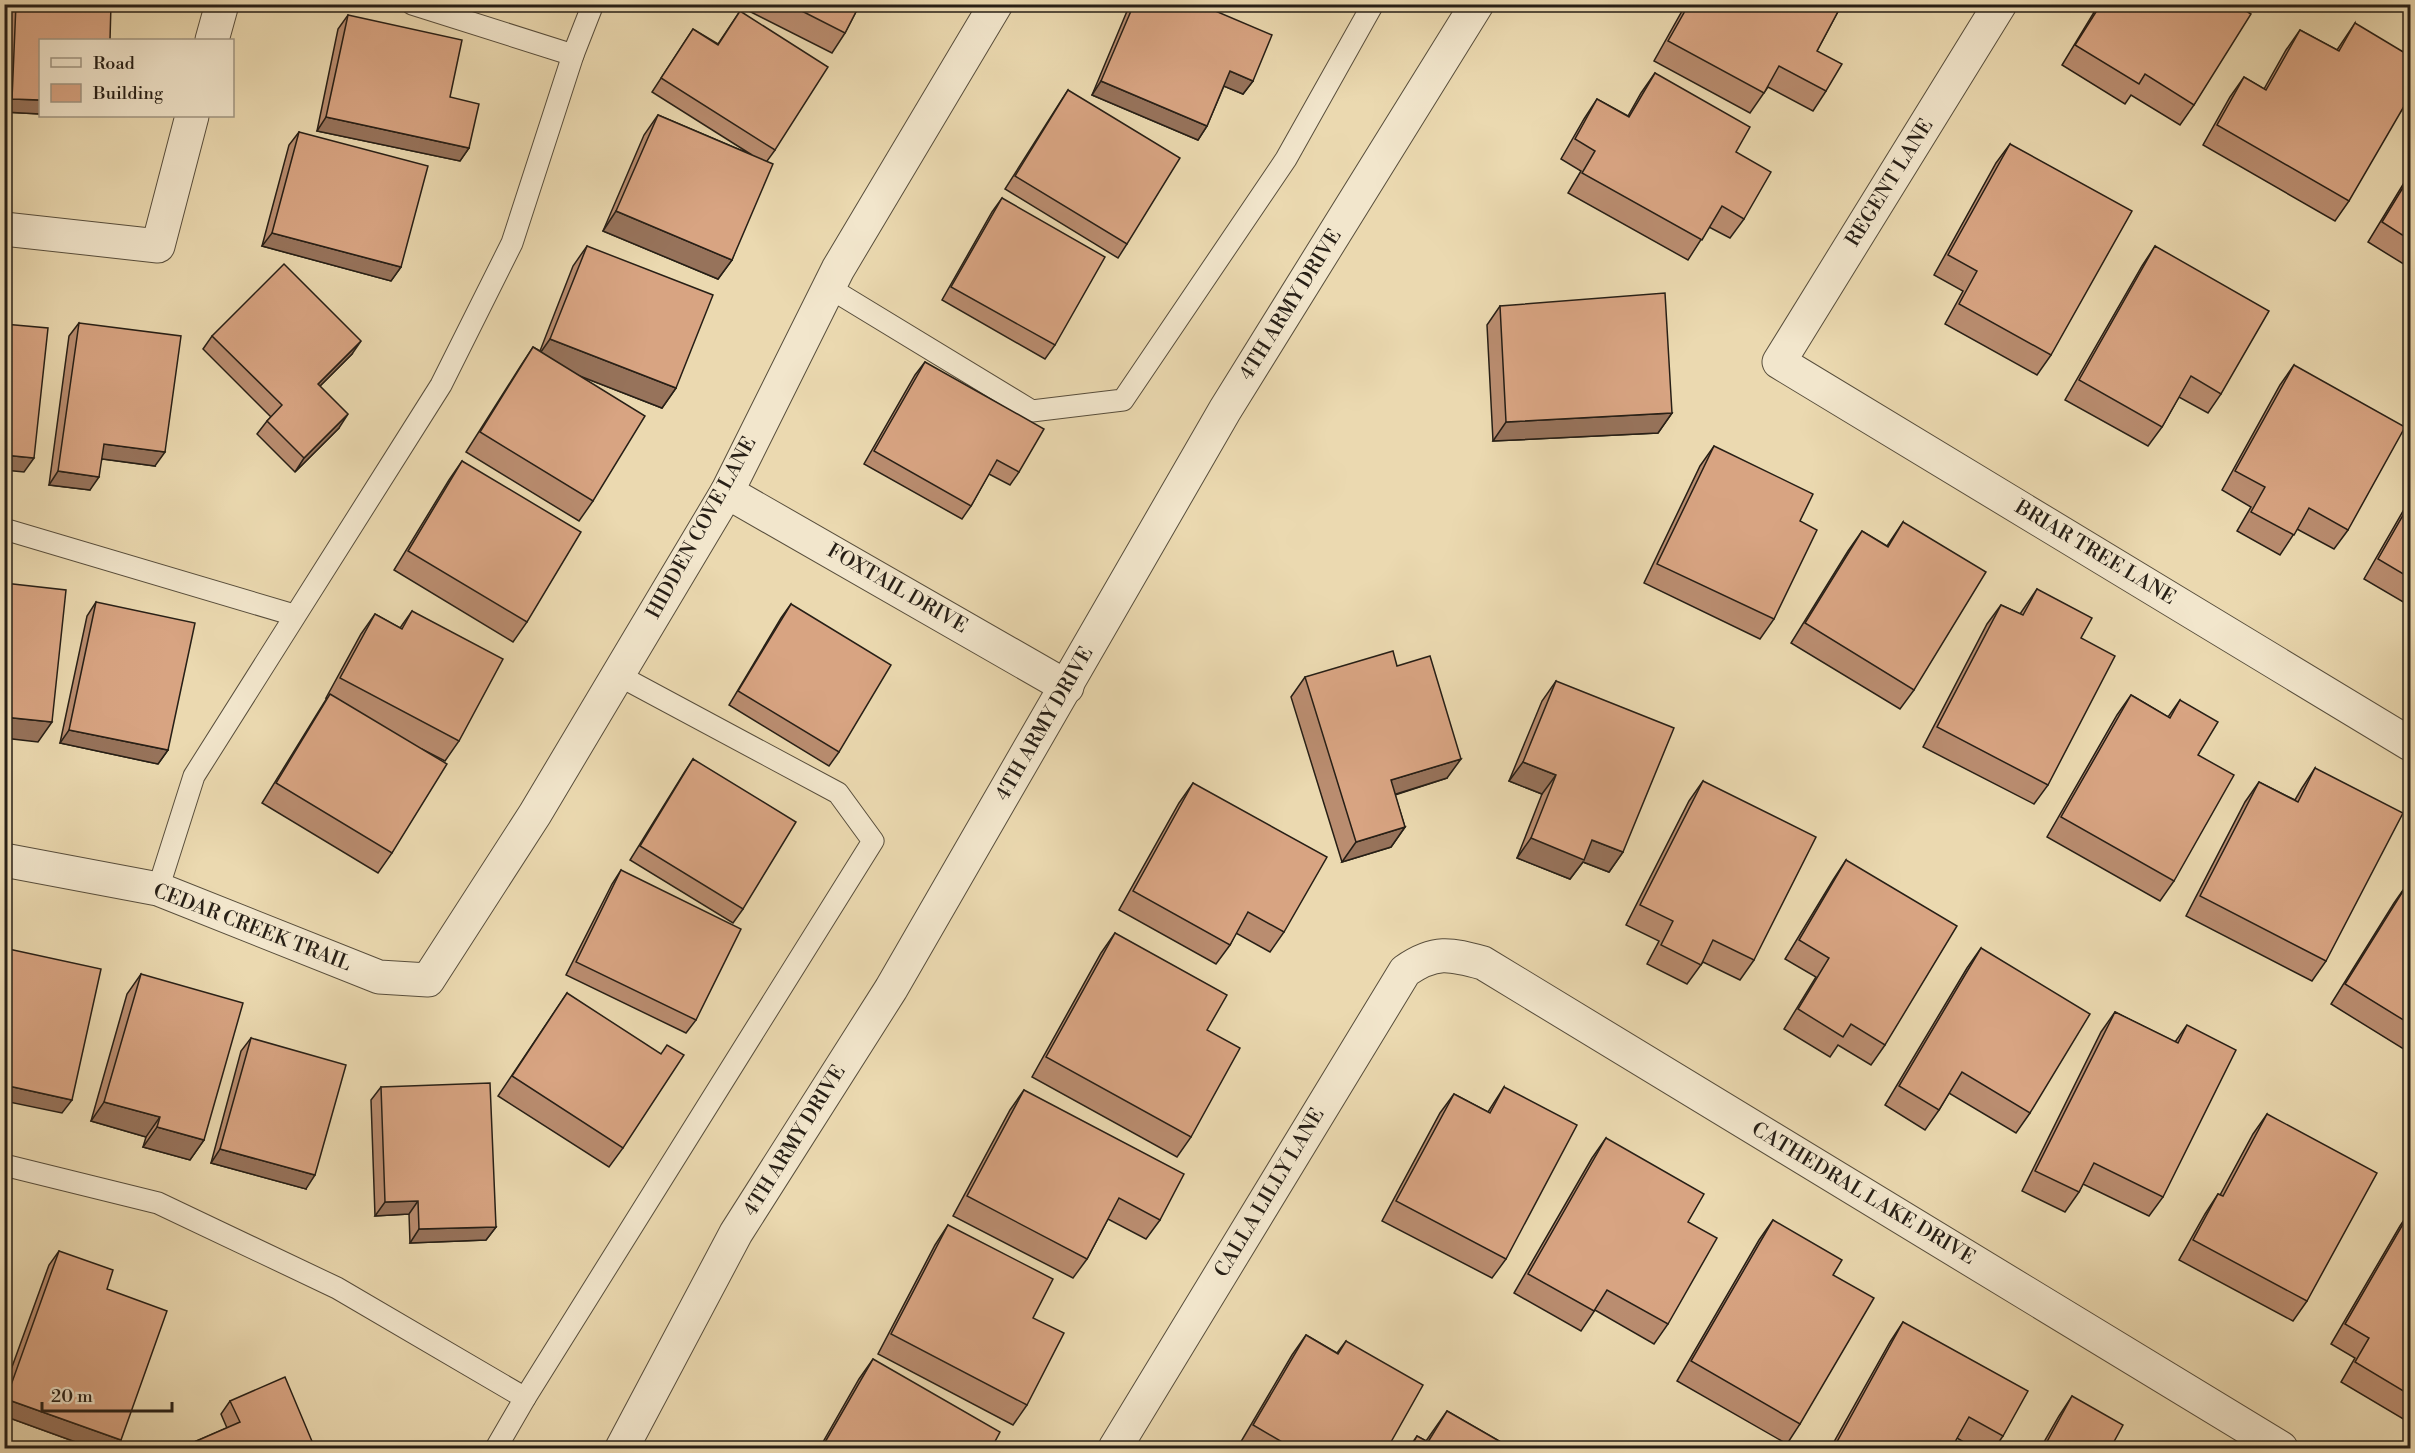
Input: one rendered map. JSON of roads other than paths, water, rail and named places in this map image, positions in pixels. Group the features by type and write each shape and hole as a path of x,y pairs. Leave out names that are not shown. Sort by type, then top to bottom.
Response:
{"street":[{"path":"212,39 222,4"},
{"name":"HIDDEN COVE LANE","path":"428,980 535,814 727,492 828,287 996,4"},
{"name":"4TH ARMY DRIVE","path":"622,1449 736,1233 891,989 1225,410 1477,4"},
{"name":"REGENT LANE","path":"1779,362 2000,4"},
{"path":"4,229 158,246 192,117"},
{"name":"BRIAR TREE LANE","path":"1779,362 2410,744"},
{"name":"FOXTAIL DRIVE","path":"727,492 1067,687"},
{"name":"CEDAR CREEK TRAIL","path":"4,860 158,889 379,977 428,980"},
{"name":"CALLA LILLY LANE","path":"1115,1449 1405,971 1420,961 1440,954"},
{"name":"CATHEDRAL LAKE DRIVE","path":"1440,954 1454,955 1483,963 2281,1449"}],"lane":[{"path":"412,4 573,55"},
{"path":"158,889 194,776 441,385 512,243 573,55 593,4"},
{"path":"828,287 1032,411 1123,400 1286,159 1373,4"},
{"path":"4,529 294,615"},
{"path":"496,1449 525,1398 873,841 838,793 618,675"},
{"path":"4,1165 158,1203 337,1288 525,1398"}]}
